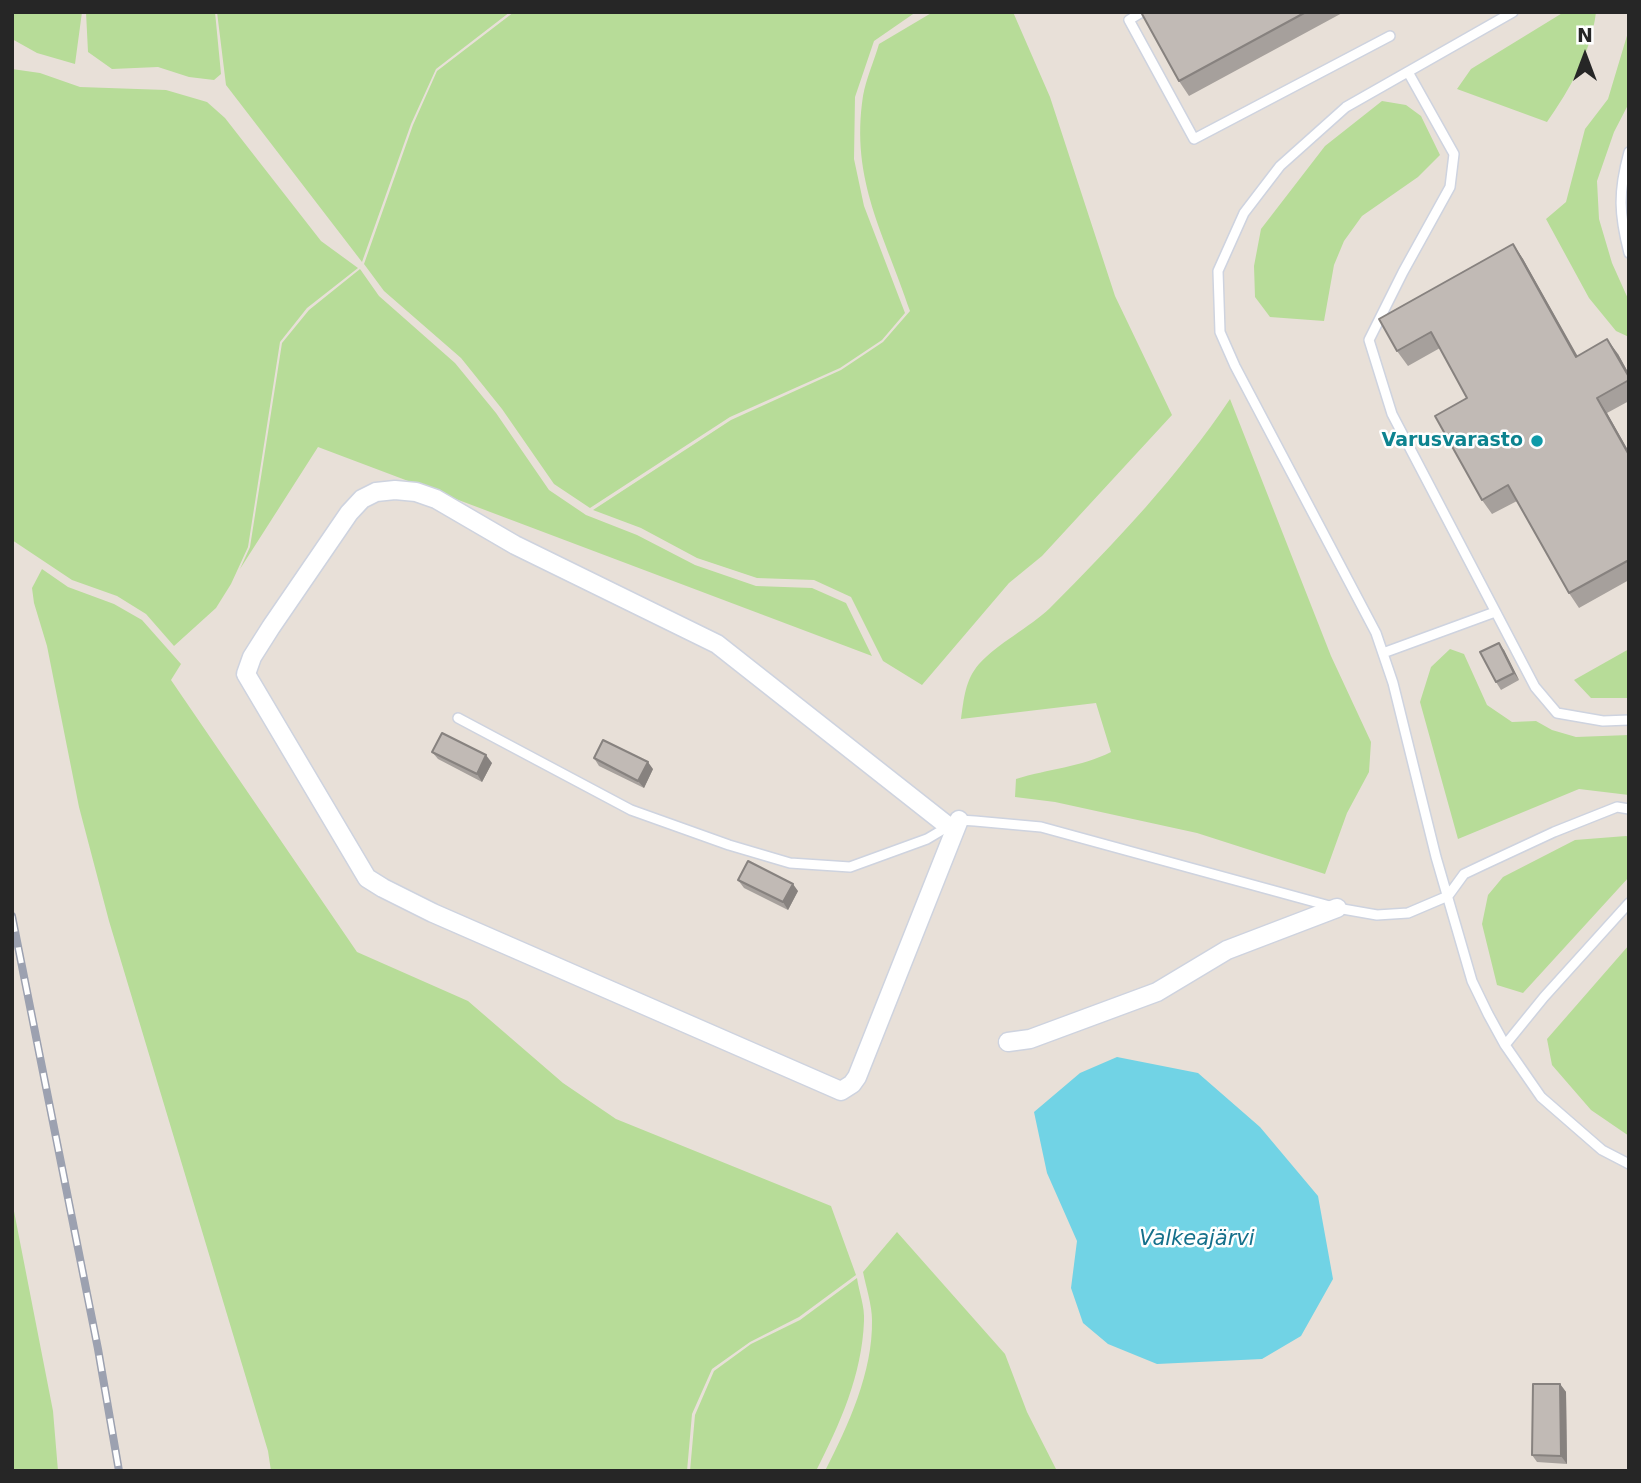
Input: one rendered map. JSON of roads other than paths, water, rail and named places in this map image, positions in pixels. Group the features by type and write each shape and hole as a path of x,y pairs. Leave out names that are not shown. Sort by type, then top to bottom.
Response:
{"street":[{"path":"376,492 416,492 436,499 515,545 605,591 716,644 954,823 857,1077 841,1091 433,913 367,878 246,674 252,657 271,627 349,513 362,499 376,492"},
{"path":"1008,1042 1030,1039 1157,992 1227,950 1337,908"}],"lane":[{"path":"1142,12 1129,20 1194,139 1390,36"},
{"path":"1513,12 1346,107 1280,166 1244,213 1218,271 1220,332 1235,366 1376,633 1393,683 1472,981 1504,1045 1541,1097 1602,1150 1629,1164"},
{"path":"1408,72 1454,154 1450,187 1369,340 1392,414 1535,687 1558,713 1603,721 1629,720"},
{"path":"1629,152 1620,190 1620,218 1629,253"},
{"path":"1383,653 1495,612"},
{"path":"458,718 631,810 729,845 790,863 850,867 927,839 954,823 1041,827 1337,908 1377,915 1408,913 1448,897 1464,874 1483,864 1617,807 1629,809"},
{"path":"1504,1045 1629,903"}],"water":[{"name":"Valkeajärvi","path":"1117,1057 1198,1073 1260,1127 1318,1196 1333,1279 1301,1336 1262,1359 1157,1364 1108,1344 1083,1323 1071,1288 1077,1241 1047,1173 1034,1112 1080,1073"}],"railway":[{"path":"12,916 98,1349 119,1471"}],"place":[{"name":"Varusvarasto","path":"1537,441"}]}
